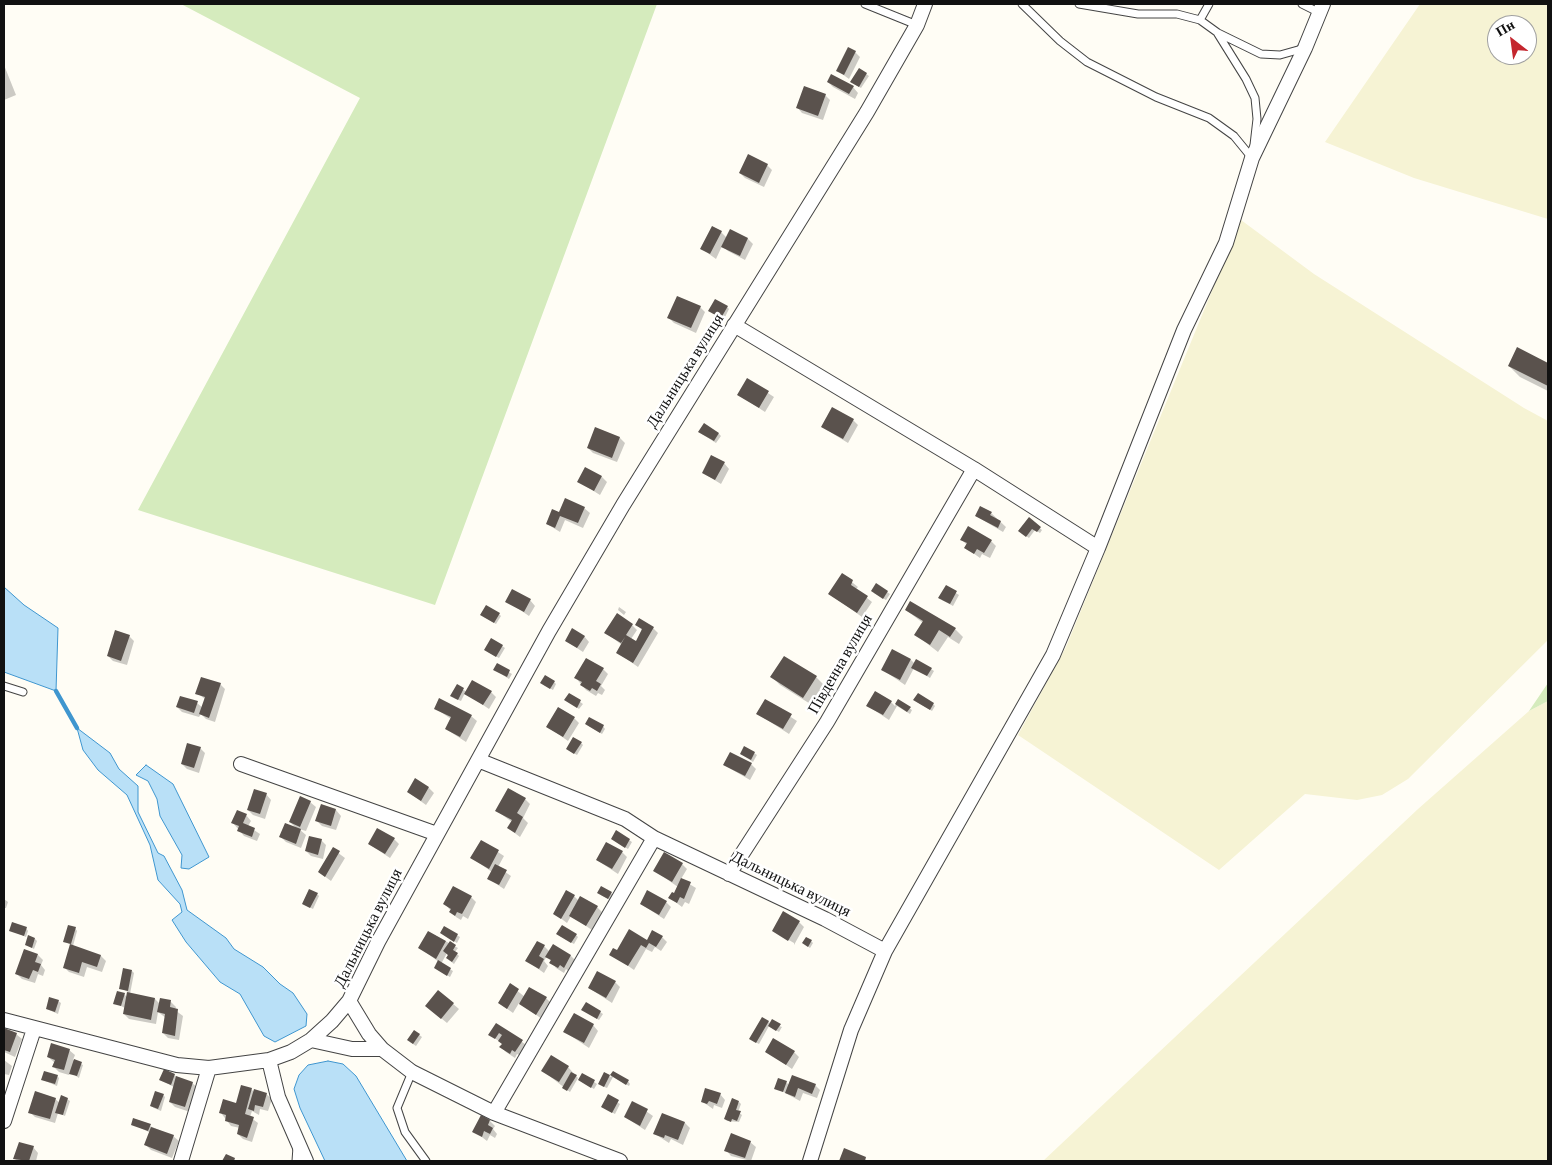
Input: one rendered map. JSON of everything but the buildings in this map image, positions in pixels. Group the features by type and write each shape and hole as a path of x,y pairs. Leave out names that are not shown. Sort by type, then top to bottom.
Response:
{"street":[{"name":"Дальницька вулиця","path":"620,1161 494,1113 412,1072 382,1049 369,1034 349,1001 378,942 549,631 623,505 867,112 917,25 925,4"},
{"path":"810,1161 851,1030 885,951 1052,654 1098,548 1184,330 1226,244 1252,158 1305,48 1321,8"},
{"path":"734,325 974,469 1098,548"},
{"name":"Південна вулиця","path":"730,874 827,722 974,469"},
{"name":"Дальницька вулиця","path":"478,760 625,819 654,838 825,919 885,951"},
{"path":"241,764 438,834"},
{"path":"494,1113 654,838"},
{"path":"4,1020 177,1065 209,1068 269,1060 291,1052 310,1040 332,1021 349,1001"},
{"path":"4,1121 34,1029"},
{"path":"310,1040 352,1049 382,1049"},
{"path":"269,1060 278,1097 306,1161"},
{"path":"181,1161 209,1068"}],"lane":[{"path":"865,4 917,25"},
{"path":"1022,4 1060,41 1087,62 1156,97 1209,118 1234,136 1252,158"},
{"path":"1079,4 1138,14 1177,14 1200,20 1218,33 1261,54 1280,55 1305,48"},
{"path":"1200,20 1209,4"},
{"path":"1302,4 1321,8"},
{"path":"1218,33 1246,79 1255,98 1257,119 1252,158"},
{"path":"4,686 23,692"},
{"path":"412,1072 397,1108 406,1132 426,1161"},
{"path":"296,1161 298,1144"}],"shaded area":[{"path":"1420,4 1548,4 1548,219 1414,178 1325,142"},
{"path":"1241,220 1314,274 1524,408 1548,421 1548,640 1408,779 1382,795 1357,800 1305,794 1219,870 1018,735 1066,647"},
{"path":"1548,701 1548,1161 1043,1161 1418,809 1529,711"}],"green space":[{"path":"181,4 657,4 435,605 138,510 360,98"},
{"path":"1548,683 1548,701 1529,711"}],"water":[{"path":"4,587 24,605 58,628 56,691 4,672"},
{"path":"77,728 110,753 119,769 138,786 138,812 158,853 164,856 182,890 187,910 226,938 234,949 263,967 280,984 293,993 307,1014 306,1026 275,1042 264,1036 240,994 220,982 186,942 172,920 182,912 180,904 158,880 150,845 127,795 98,770 83,750"},
{"path":"146,765 173,784 209,857 189,869 181,868 182,855 160,816 157,799 148,781 136,775"},
{"path":"328,1061 343,1064 356,1076 407,1161 325,1161 300,1108 294,1089 299,1075 308,1065"}],"waterway":[{"path":"56,691 77,728"}]}
